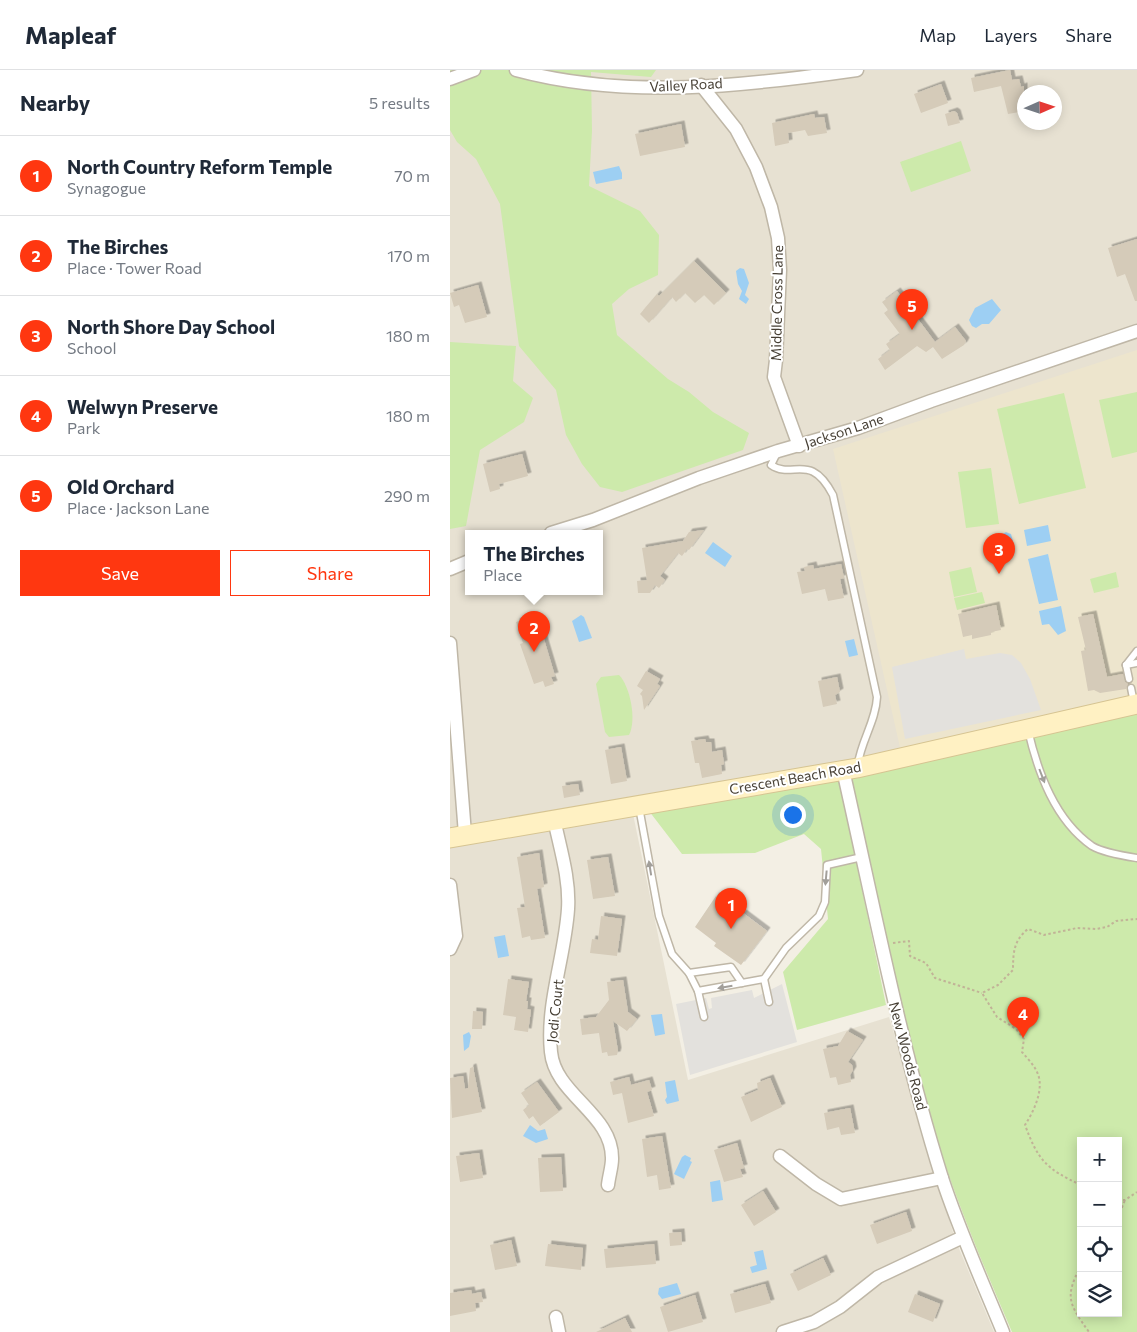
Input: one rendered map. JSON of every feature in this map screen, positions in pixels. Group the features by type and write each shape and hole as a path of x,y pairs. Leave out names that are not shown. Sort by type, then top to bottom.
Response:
{"street":[{"path":"450,79 474,70"},
{"name":"Valley Road","path":"516,70 584,85 618,87 701,85 791,78 857,70"},
{"name":"Middle Cross Lane","path":"701,85 736,130 756,167 771,206 778,238 780,270 774,377 799,446"},
{"name":"Jackson Lane","path":"561,530 593,520 699,478 778,451 858,428 930,400 1137,331"},
{"path":"450,569 465,563"},
{"path":"450,643 457,836"},
{"name":"Crescent Beach Road","path":"457,836 850,769 1028,729 1134,699"},
{"name":"New Woods Road","path":"850,769 862,857 910,1068 942,1178 963,1237 1003,1332"},
{"name":"Jodi Court","path":"554,819 565,870 568,908 551,1020 551,1054 569,1090 594,1116 607,1138 612,1157 608,1185"},
{"path":"450,885 456,936 450,949"},
{"path":"780,1156 816,1184 841,1199 942,1178"},
{"path":"783,1332 814,1322 840,1307 878,1277 963,1237"},
{"path":"556,1317 559,1332"}],"lane":[{"path":"778,451 771,464 776,468 803,468 816,472 826,483 833,495 877,697 876,707 859,754 850,769"},
{"path":"1126,665 1137,651"},
{"path":"1126,665 1137,663"},
{"path":"1126,665 1129,679"},
{"path":"1028,729 1044,782 1065,821 1094,847 1137,858"},
{"path":"638,805 658,916 672,954 689,973 698,991 704,1017"},
{"path":"698,991 764,979 786,948 819,916 825,902 828,865 862,857"},
{"path":"689,973 731,967 742,983"},
{"path":"764,979 769,1002"}],"path":[{"path":"982,993 998,985 1013,970 1013,951 1020,936 1028,929 1044,935 1077,928 1096,929 1107,927 1116,920 1137,919"},
{"path":"881,944 909,941 910,956 926,963 935,978 982,993 997,1017 1016,1029 1024,1039 1022,1052 1038,1072 1039,1090 1033,1112 1025,1125 1035,1151 1048,1166 1077,1182"},
{"path":"1122,1207 1125,1200 1137,1192"},
{"path":"1078,1272 1070,1287 1071,1302 1089,1332"}],"shaded area":[{"path":"450,70 1137,70 1137,709 633,814 688,1080 889,1017 955,1239 994,1332 450,1332"},
{"path":"1137,350 1137,700 901,752 833,449"},
{"path":"964,649 966,659 1000,653 1012,655 1021,663 1030,679 1041,710 905,739 892,667"},
{"path":"782,984 797,1042 690,1075 676,1004 706,998 709,1009 712,1008 711,998 752,990 754,998"}],"green space":[{"path":"450,70 656,70 651,77 591,72 592,131 589,186 640,211 659,235 658,275 629,289 612,304 617,335 668,379 689,392 713,412 749,433 743,450 622,492 600,487 582,464 566,435 556,390 519,346 500,204 476,159 457,142 450,130"},
{"path":"961,141 971,171 911,192 900,162"},
{"path":"450,342 516,346 513,381 533,398 524,422 480,450 466,526 450,529"},
{"path":"1137,392 1137,452 1112,458 1099,400"},
{"path":"1064,393 1086,488 1019,504 997,409"},
{"path":"991,468 999,524 966,528 958,472"},
{"path":"971,567 977,592 954,597 949,572"},
{"path":"1116,572 1119,587 1094,593 1090,579"},
{"path":"982,592 985,603 957,610 954,598"},
{"path":"619,675 626,687 631,704 631,729 629,735 609,737 605,732 596,684 601,677"},
{"path":"1137,709 1137,1332 1012,1332 961,1209 935,1134 922,1090 879,910 850,775"},
{"path":"839,778 886,1005 797,1030 783,972 828,919 821,849 804,834 755,853 682,854 649,811"}],"water":[{"path":"619,166 622,179 596,184 593,172"},
{"path":"740,268 744,269 749,283 745,295 749,299 746,304 739,299 742,291 738,284 736,271"},
{"path":"992,299 1001,310 989,324 982,324 976,328 972,326 969,320 975,308"},
{"path":"1048,525 1051,541 1027,546 1024,530"},
{"path":"1006,532 1011,534 1013,541 997,553 988,539 992,535 1001,535"},
{"path":"713,542 732,556 725,567 705,553"},
{"path":"1048,554 1058,600 1039,604 1028,559"},
{"path":"1061,606 1066,631 1058,635 1049,624 1042,625 1039,611"},
{"path":"581,615 584,617 592,638 579,642 572,621"},
{"path":"854,639 858,655 849,657 845,641"},
{"path":"505,935 509,956 498,958 494,937"},
{"path":"662,1014 665,1034 655,1036 651,1015"},
{"path":"469,1032 471,1036 469,1047 464,1051 463,1035"},
{"path":"675,1080 679,1101 667,1104 665,1100 667,1097 665,1082"},
{"path":"530,1125 538,1131 545,1129 548,1139 536,1143 523,1136"},
{"path":"685,1155 691,1158 690,1161 692,1162 684,1179 674,1174 682,1157"},
{"path":"720,1180 723,1200 712,1202 710,1182"},
{"path":"763,1250 767,1269 752,1273 750,1267 757,1265 754,1252"},
{"path":"677,1283 681,1294 662,1299 658,1294 659,1288"}],"building":[{"path":"1010,70 1012,80 1019,79 1020,85 1017,85 1017,112 1008,114 1001,86 974,92 971,78"},
{"path":"941,84 948,103 921,113 914,94"},
{"path":"954,111 957,113 960,123 948,126 945,114"},
{"path":"814,114 815,118 824,117 827,133 808,136 805,130 788,133 789,143 775,146 772,123"},
{"path":"681,124 685,147 640,156 635,134"},
{"path":"1137,239 1137,301 1135,301 1125,274 1117,277 1108,248"},
{"path":"694,261 726,293 714,305 704,295 695,303 685,293 676,302 672,297 649,323 640,314 657,294 659,296"},
{"path":"478,285 487,317 465,323 459,305 454,307 450,293"},
{"path":"897,291 935,342 955,327 966,341 964,345 942,359 933,347 926,352 917,346 885,370 878,359 890,350 886,344 900,334 884,313 888,310 882,302"},
{"path":"522,454 528,476 499,484 500,489 490,492 483,464"},
{"path":"704,530 689,550 687,549 682,556 678,553 660,576 665,580 659,588 655,585 650,593 638,593 637,581 647,580 642,548 683,541 689,532"},
{"path":"841,564 844,578 840,579 844,598 828,601 825,589 802,594 797,572 805,571 804,567 813,565 814,569"},
{"path":"996,605 1001,630 991,632 991,635 972,639 972,635 963,637 958,614"},
{"path":"1093,614 1107,677 1123,674 1125,682 1128,684 1126,689 1100,693 1094,690 1088,691 1081,651 1086,650 1078,617"},
{"path":"530,617 537,638 543,636 555,676 551,677 554,684 545,687 543,681 534,684 520,644 523,643 516,622"},
{"path":"646,671 660,679 657,684 660,686 644,710 640,694 643,690 637,686"},
{"path":"837,677 840,692 835,695 837,704 823,707 818,681"},
{"path":"705,739 706,742 711,742 712,752 722,750 724,764 721,765 722,774 702,778 699,763 695,763 691,741"},
{"path":"621,747 627,781 611,784 605,750"},
{"path":"578,784 580,795 564,798 562,786"},
{"path":"539,853 544,887 537,889 545,938 531,940 530,936 522,938 517,908 525,907 517,857"},
{"path":"608,857 615,896 593,899 587,860"},
{"path":"716,896 741,915 743,913 767,931 741,965 714,946 716,943 695,927"},
{"path":"601,916 622,919 617,956 590,953 592,939 598,940"},
{"path":"508,979 529,982 526,1001 528,1001 527,1009 531,1010 528,1032 514,1030 516,1017 503,1015"},
{"path":"623,980 628,1012 637,1019 627,1031 613,1021 618,1051 617,1055 608,1056 607,1052 602,1053 599,1033 582,1035 580,1019 596,1017 609,1000 607,982"},
{"path":"473,1011 483,1012 482,1029 472,1029"},
{"path":"847,1031 863,1040 848,1062 852,1065 853,1070 850,1075 851,1082 838,1085 836,1077 830,1078 823,1049 838,1046"},
{"path":"473,1067 482,1112 452,1118 450,1078 463,1076 465,1089 468,1088 470,1068"},
{"path":"629,1077 631,1085 649,1080 652,1090 647,1092 654,1116 628,1123 622,1093 613,1095 610,1082"},
{"path":"770,1078 782,1107 751,1122 741,1097 758,1090 757,1083"},
{"path":"537,1082 559,1112 540,1126 533,1116 529,1119 523,1110 529,1105 521,1093"},
{"path":"850,1108 855,1133 841,1135 839,1127 827,1130 824,1113"},
{"path":"662,1136 671,1188 659,1190 657,1175 647,1177 642,1139"},
{"path":"737,1143 744,1168 740,1169 743,1177 724,1182 714,1150"},
{"path":"479,1153 483,1178 460,1182 456,1156"},
{"path":"561,1157 563,1191 540,1192 538,1158"},
{"path":"763,1191 776,1212 754,1226 741,1205"},
{"path":"906,1212 912,1231 877,1244 870,1225"},
{"path":"681,1232 682,1245 670,1246 669,1233"},
{"path":"511,1240 517,1266 495,1270 490,1245"},
{"path":"548,1244 583,1248 581,1270 545,1266"},
{"path":"654,1244 656,1264 606,1268 604,1249"},
{"path":"823,1258 831,1275 798,1291 790,1274"},
{"path":"765,1284 771,1303 735,1313 730,1294"},
{"path":"471,1290 472,1294 481,1292 483,1302 475,1303 476,1311 450,1316 450,1293"},
{"path":"915,1294 940,1304 933,1322 908,1312"},
{"path":"695,1295 703,1322 668,1332 660,1307"},
{"path":"625,1318 632,1332 596,1332"}],"place":[{"name":"Old Orchard","path":"912,330"},
{"name":"North Shore Day School","path":"999,574"},
{"name":"The Birches","path":"534,652"},
{"name":"North Country Reform Temple","path":"731,929"},
{"name":"Welwyn Preserve","path":"1023,1038"}]}
